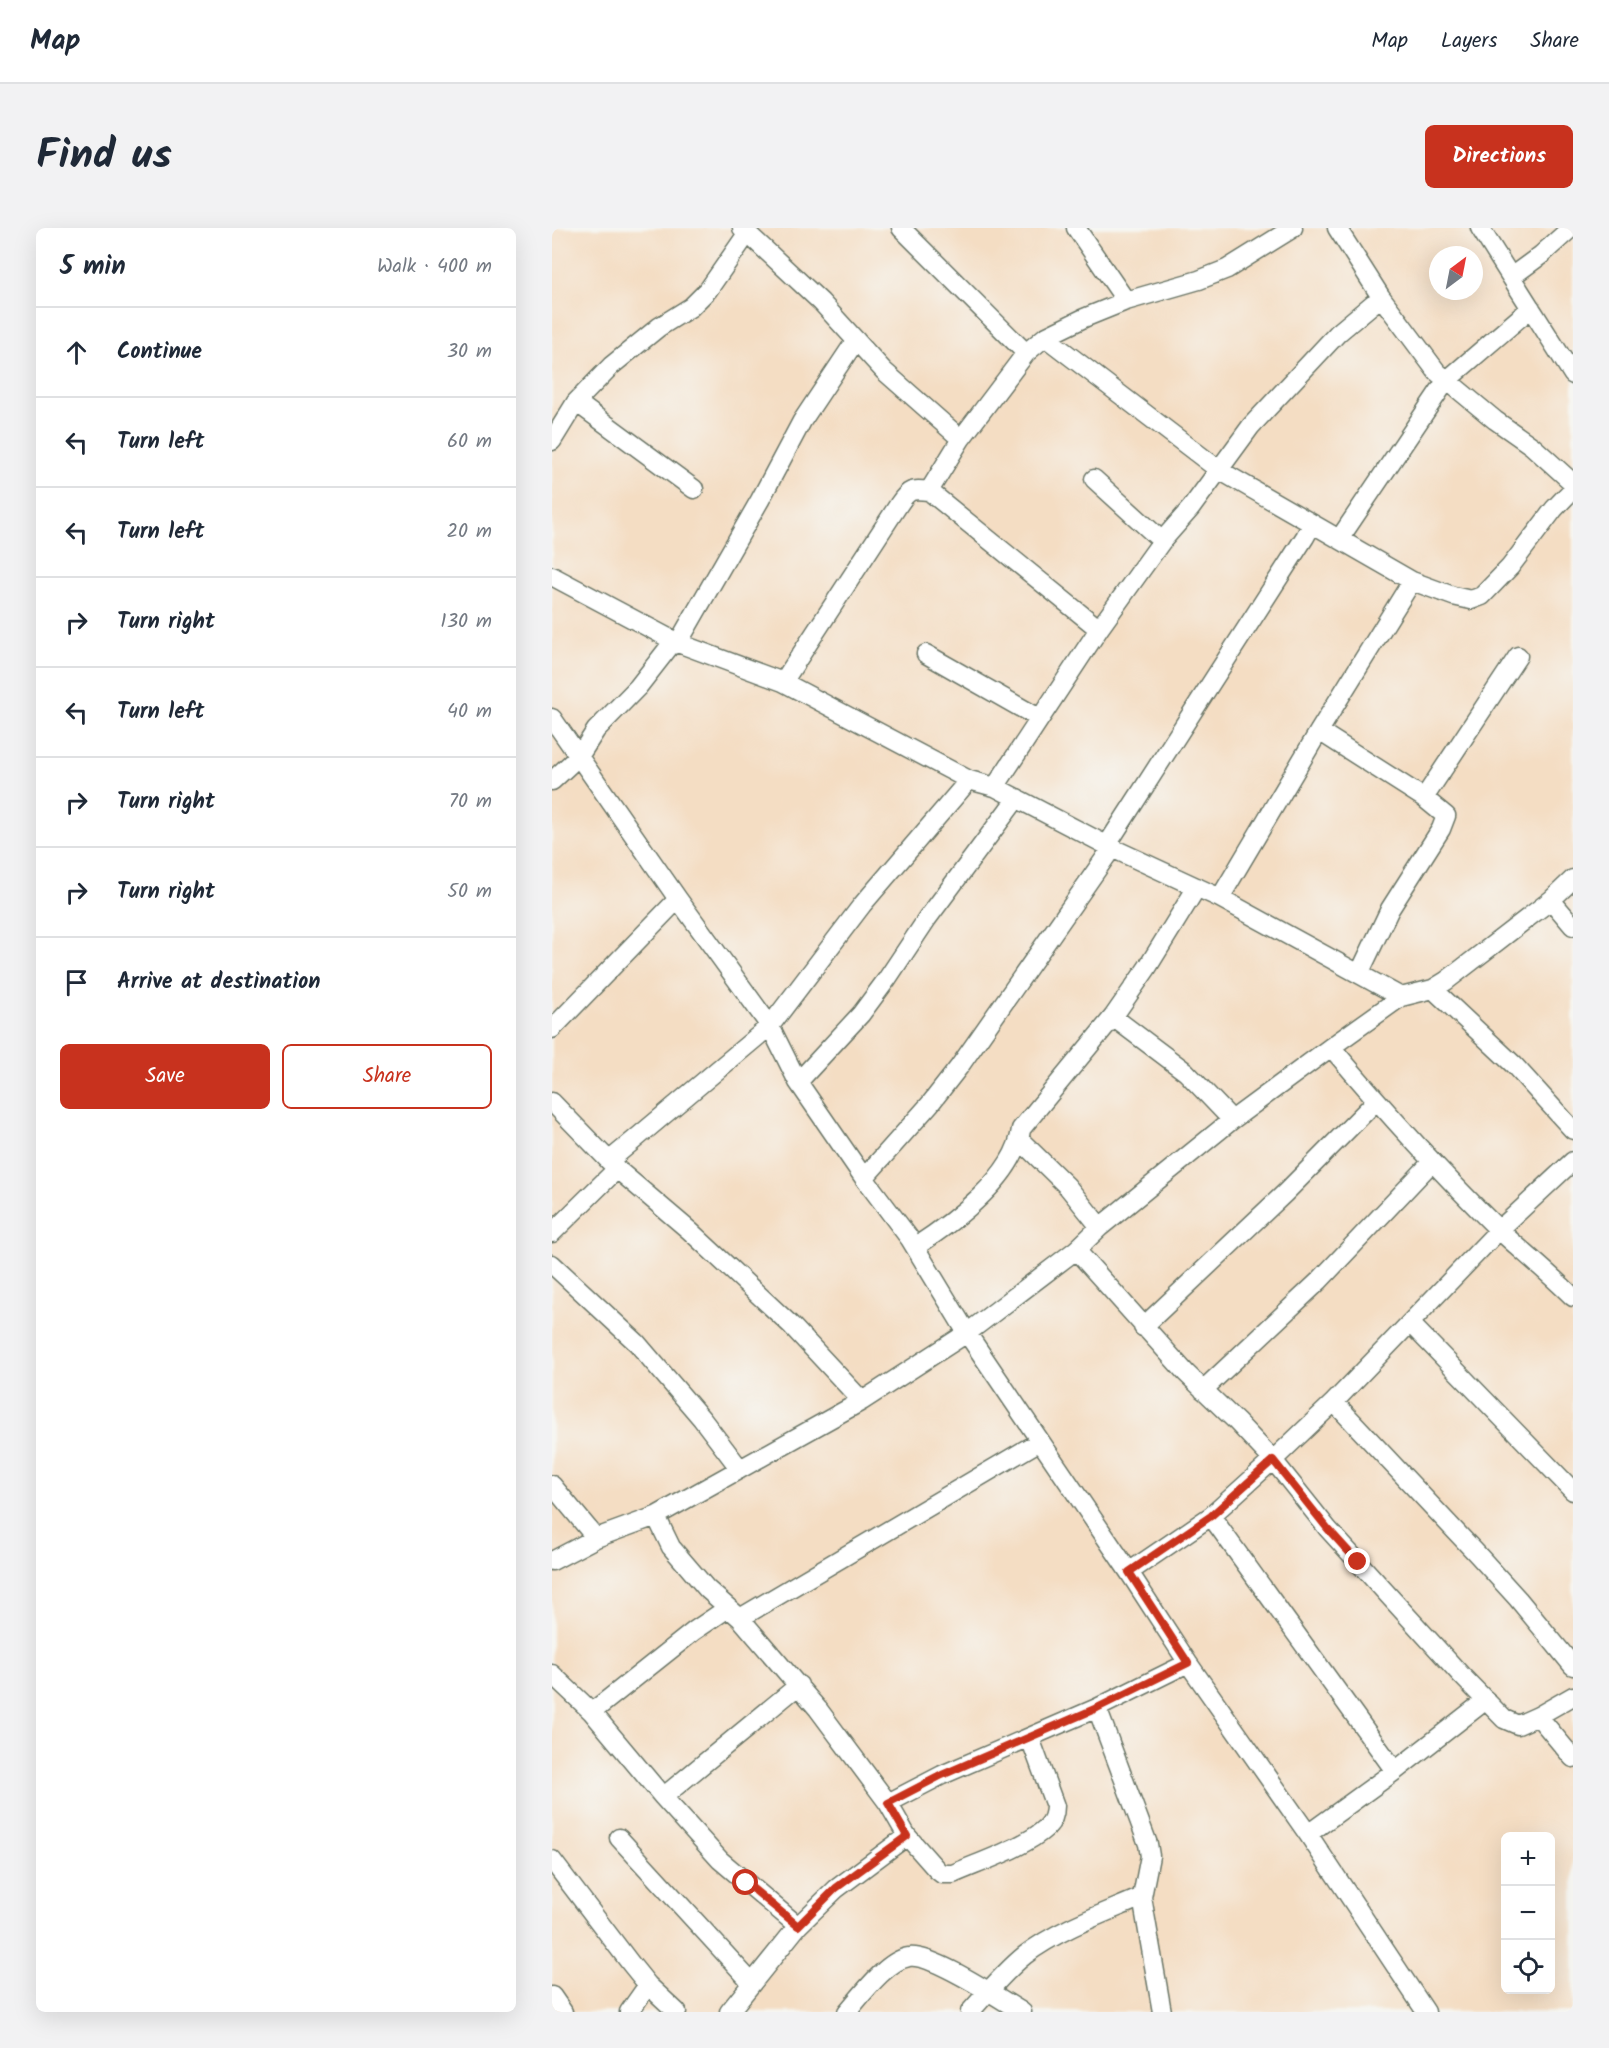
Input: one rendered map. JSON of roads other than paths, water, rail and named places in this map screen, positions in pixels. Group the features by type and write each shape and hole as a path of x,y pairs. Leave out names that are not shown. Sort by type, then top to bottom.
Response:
{"street":[{"path":"901,228 1026,353"},
{"path":"1076,228 1126,301"},
{"path":"930,491 962,439 1026,353 1045,337 1126,301 1199,280 1227,269 1293,228"},
{"path":"1337,228 1381,297 1446,381 1532,446 1573,483"},
{"path":"1480,228 1573,375"},
{"path":"1511,277 1541,255 1571,228"},
{"path":"552,441 576,402 610,366 659,327 691,307 708,290 745,231 821,303 884,371 962,439"},
{"path":"995,787 1099,629 1162,541 1191,508 1251,426 1338,333 1381,297"},
{"path":"1340,538 1446,381 1531,308"},
{"path":"1045,337 1219,470 1412,581 1453,596 1471,600 1482,596 1510,567 1554,508 1573,489"},
{"path":"552,781 580,755 596,730 638,687 670,646 678,643 802,422 856,340"},
{"path":"576,402 694,489"},
{"path":"1094,479 1162,541"},
{"path":"783,682 906,493 914,489 930,491 1099,629"},
{"path":"864,1178 930,1104 958,1067 1109,846 1312,524"},
{"path":"552,576 678,643 783,682 969,780 995,787 1109,846 1220,898 1401,997"},
{"path":"1220,898 1319,731 1412,581"},
{"path":"926,654 1039,718"},
{"path":"1424,798 1518,656"},
{"path":"552,718 770,1026 798,1082 915,1247 966,1333 1129,1572 1188,1663 1308,1834 1426,2012"},
{"path":"1319,731 1424,798 1444,813 1446,819 1390,909 1359,974"},
{"path":"552,1233 613,1165 770,1026 862,905 969,780"},
{"path":"798,1082 861,1014 927,919 1017,798"},
{"path":"552,1561 596,1538 656,1516 862,1401 966,1333 1076,1250 1100,1227 1232,1120 1401,997 1433,989 1551,900 1573,879"},
{"path":"915,1247 977,1200 1005,1169 1020,1140 1021,1129 1113,1017 1147,968 1197,887"},
{"path":"552,1029 678,899"},
{"path":"1551,900 1573,926"},
{"path":"1433,989 1514,1065 1573,1130"},
{"path":"1113,1017 1186,1072 1232,1120"},
{"path":"1331,1047 1376,1101 1432,1162 1499,1230 1573,1297"},
{"path":"1143,1327 1285,1193 1376,1101"},
{"path":"552,1102 613,1165 769,1305 862,1401"},
{"path":"1020,1140 1067,1186 1100,1227"},
{"path":"1129,1572 1211,1516 1273,1460 1334,1402 1499,1230 1573,1161"},
{"path":"1203,1390 1319,1281 1432,1162"},
{"path":"1076,1250 1143,1327 1273,1460 1328,1529 1504,1719 1518,1725 1573,1696"},
{"path":"552,1264 637,1343 702,1419 740,1469"},
{"path":"1410,1323 1573,1491"},
{"path":"1334,1402 1518,1599 1573,1666"},
{"path":"592,1712 694,1630 734,1613 1040,1441"},
{"path":"552,1485 596,1538"},
{"path":"656,1516 671,1547 707,1589 734,1613 799,1685 846,1744 888,1803 907,1836 937,1870 948,1875 1018,1845 1046,1828 1055,1813 1055,1806 1030,1738"},
{"path":"1211,1516 1395,1771"},
{"path":"888,1803 942,1775 1097,1708 1188,1663"},
{"path":"552,1674 592,1712 663,1797 720,1860 798,1926"},
{"path":"663,1797 799,1685"},
{"path":"1308,1834 1395,1771 1486,1700"},
{"path":"1097,1708 1148,1844 1149,1866 1142,1897 1162,2012"},
{"path":"1538,1716 1573,1758"},
{"path":"729,2012 798,1926 836,1888 907,1836"},
{"path":"619,1838 752,1983"},
{"path":"552,1860 648,1985 677,2012"},
{"path":"970,2012 1024,1956 1091,1919 1142,1897"},
{"path":"847,2012 876,1979 898,1961 909,1957 928,1960 989,1991 1022,2012"},
{"path":"629,2012 648,1985"},
{"path":"552,1996 563,2012"}]}
